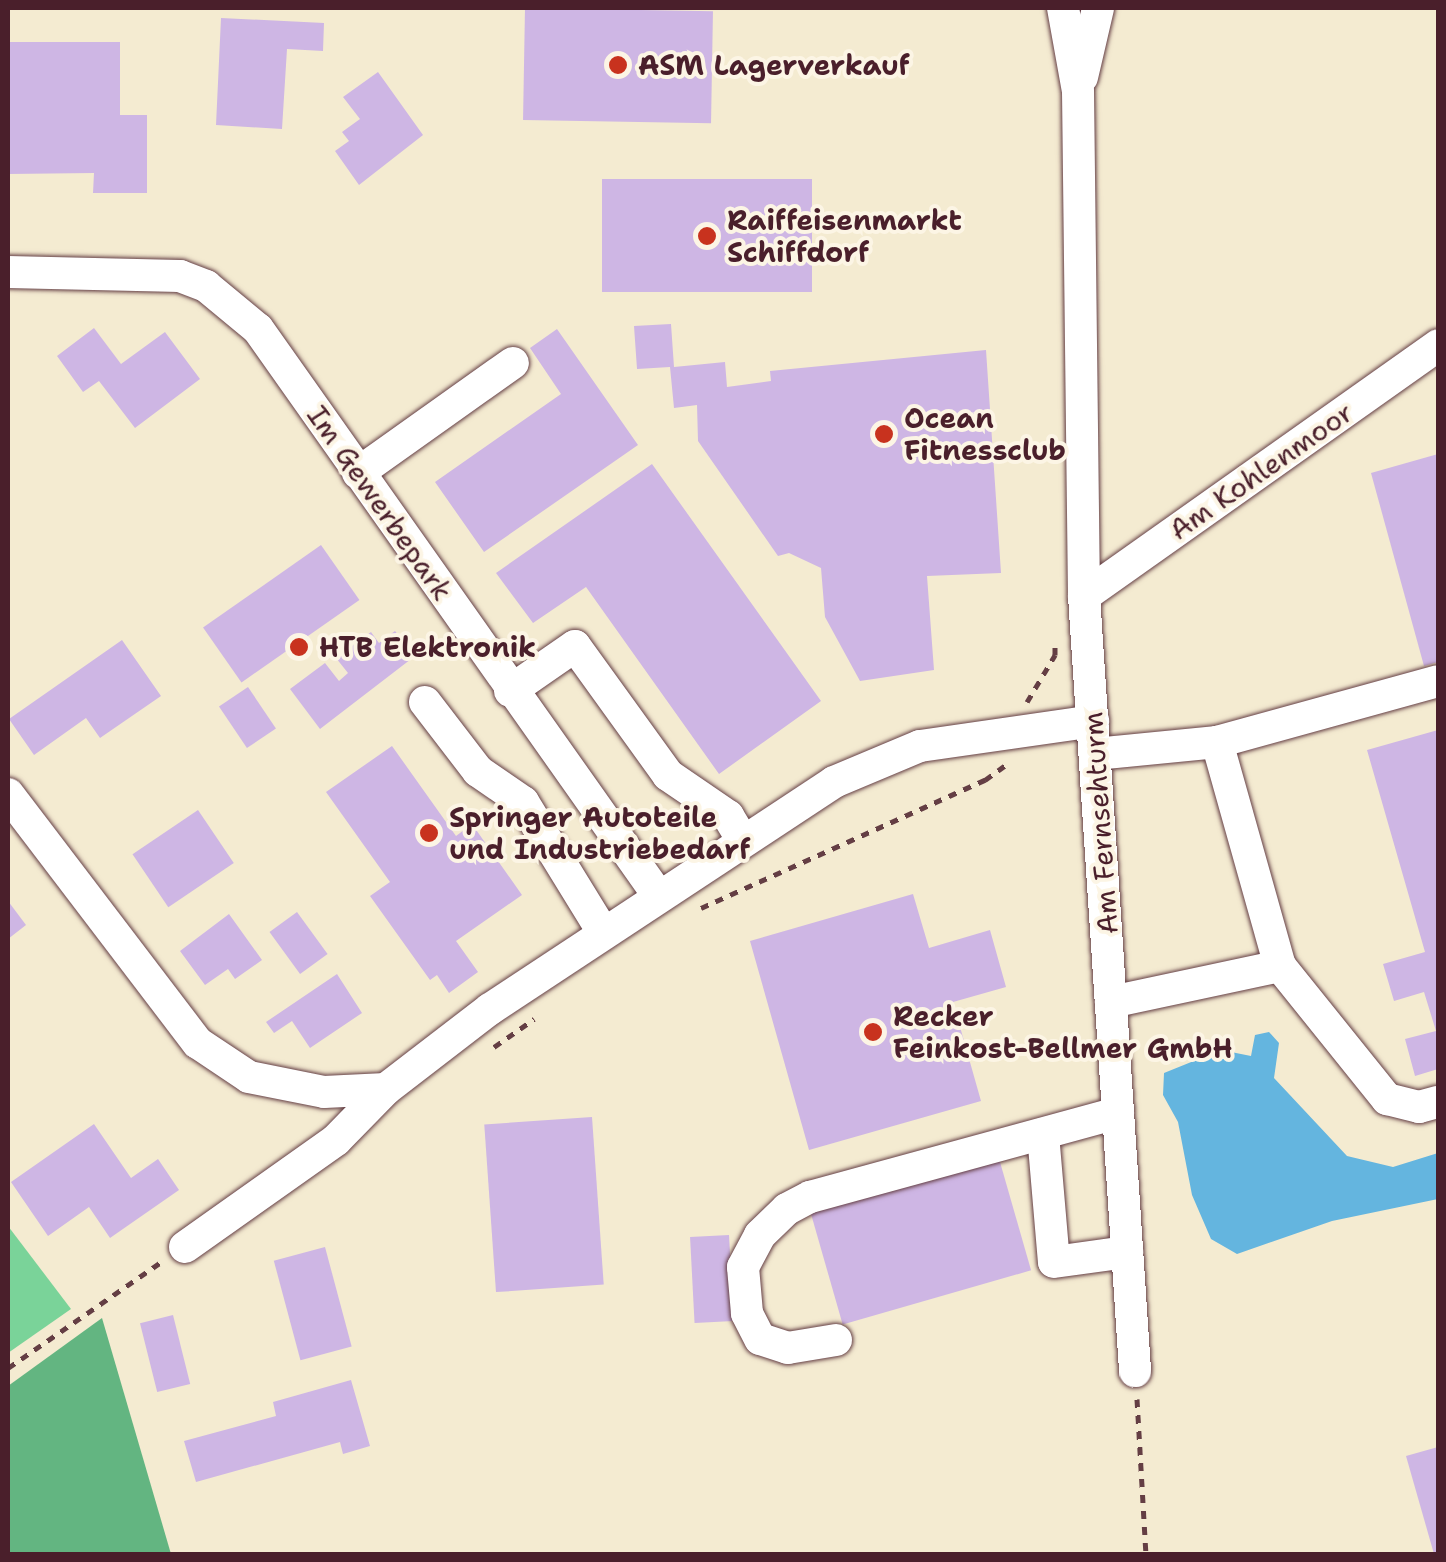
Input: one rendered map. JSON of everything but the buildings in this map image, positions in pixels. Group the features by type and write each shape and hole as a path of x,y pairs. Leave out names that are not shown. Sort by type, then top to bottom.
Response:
{"street":[{"name":"Am Fernsehturm","path":"1063,8 1078,91 1084,596 1135,1371"},
{"name":"Am Fernsehturm","path":"1078,91 1098,8"},
{"name":"Im Gewerbepark","path":"8,272 180,276 206,286 258,329 658,896"},
{"name":"Am Kohlenmoor","path":"1084,596 1438,345"},
{"path":"358,473 513,363"},
{"path":"510,691 575,646 668,775 728,816 743,841"},
{"path":"1095,754 1217,742 1438,681"},
{"path":"425,702 478,771 523,802 604,932"},
{"path":"184,1247 336,1140 386,1089 604,932 834,782 920,746 1093,721"},
{"path":"1217,742 1280,966 1387,1099 1419,1107 1438,1102"},
{"path":"8,794 198,1043 249,1077 324,1092 386,1089"},
{"path":"1111,1002 1280,966"},
{"path":"836,1340 788,1348 760,1339 748,1313 743,1266 760,1235 810,1197 1118,1113"},
{"path":"1044,1134 1054,1262 1127,1252"}],"path":[{"path":"8,1368 184,1247"},
{"path":"1135,1371 1146,1554"}],"green space":[{"path":"8,1226 71,1309 8,1353"},
{"path":"102,1318 171,1554 8,1554 8,1386"}],"water":[{"path":"1269,1032 1279,1043 1274,1078 1347,1156 1393,1167 1438,1153 1438,1199 1332,1221 1237,1254 1211,1239 1192,1195 1178,1122 1163,1095 1164,1073 1221,1050 1251,1056 1255,1035"}],"place":[{"name":"ASM Lagerverkauf","path":"618,65"},
{"name":"Raiffeisenmarkt Schiffdorf","path":"707,236"},
{"name":"Ocean Fitnessclub","path":"884,434"},
{"name":"HTB Elektronik","path":"299,647"},
{"name":"Springer Autoteile und Industriebedarf","path":"429,833"},
{"name":"Recker Feinkost-Bellmer GmbH","path":"873,1032"}]}
